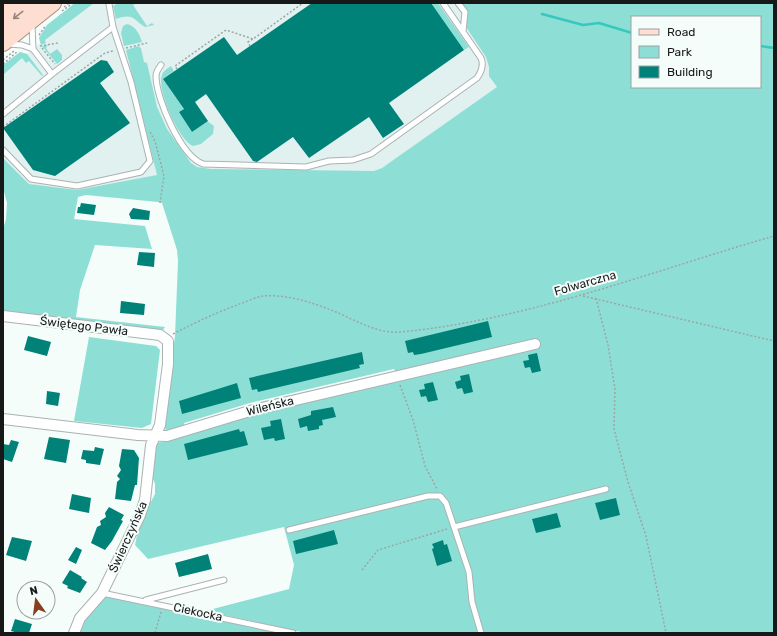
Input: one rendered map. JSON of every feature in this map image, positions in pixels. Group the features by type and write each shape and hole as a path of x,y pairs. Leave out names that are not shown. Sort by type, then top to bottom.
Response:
{"main road":[{"path":"3,8 10,3"},
{"path":"3,27 33,3"},
{"path":"8,45 56,9"}],"street":[{"name":"Świętego Pawła","path":"3,316 153,334 166,337"},
{"name":"Świerczyńska","path":"74,633 80,618 102,593 140,515 145,500 151,445 160,425 168,364 169,346 166,337"},
{"name":"Wileńska","path":"3,419 138,435 167,436 253,410 534,344"}],"lane":[{"path":"161,65 156,76 160,97 168,120 178,137 197,162 203,164 306,167 329,162 353,160 371,154 478,78 481,73 483,62 443,3"},
{"path":"458,3 465,12 463,31"},
{"path":"3,150 26,176 33,180 77,186 141,172 150,161 131,82 114,27 109,4"},
{"path":"40,21 31,37 33,49 52,74"},
{"path":"3,114 58,68 114,27"},
{"path":"8,45 22,45 33,49"},
{"path":"454,528 606,489"},
{"path":"289,530 438,495 446,503 469,572 472,602 481,633"},
{"path":"145,601 224,580"},
{"name":"Ciekocka","path":"102,593 163,604 293,633"}],"path":[{"path":"56,9 74,3"},
{"path":"250,46 248,42 303,3"},
{"path":"36,37 40,21"},
{"path":"177,69 175,66 226,30 253,39"},
{"path":"212,40 214,44"},
{"path":"38,42 58,68"},
{"path":"129,47 147,43"},
{"path":"40,46 58,44"},
{"path":"3,60 8,45"},
{"path":"3,64 22,50"},
{"path":"3,126 105,53 117,50"},
{"path":"195,52 198,55"},
{"name":"Folwarczna","path":"166,337 218,311 262,296 295,299 334,312 371,327 397,332 496,316 581,295 774,236"},
{"path":"581,295 774,341"},
{"path":"596,298 608,344 615,389 614,429 628,482 646,536 666,633"},
{"path":"396,376 413,420 425,466 438,495"},
{"path":"362,570 378,550 454,528"},
{"path":"155,633 163,604"}],"shaded area":[{"path":"75,3 482,3 508,99 386,184 76,193 27,188 24,178 3,158 3,65 20,52 27,54 40,43 39,35 47,25"}],"green space":[{"path":"75,3 94,3 45,40 46,43 41,45 39,38 47,25"},
{"path":"118,3 137,3 133,5 147,26 152,23 154,25 145,27 130,17 116,19 113,6"},
{"path":"438,3 469,47 464,50 431,4"},
{"path":"462,3 774,3 774,633 306,633 205,611 289,589 294,565 284,527 148,559 135,545 139,525 155,494 155,484 151,474 156,443 247,417 400,380 394,369 250,403 184,423 185,426 167,431 164,427 164,421 175,336 178,261 177,250 162,203 158,202 86,195 78,197 74,219 145,226 152,249 95,245 80,290 76,317 165,327 163,330 3,311 3,229 6,219 7,203 3,188 3,158 29,184 77,190 157,175 126,50 138,46 141,48 144,62 147,63 157,107 167,129 191,163 197,167 211,169 374,171 382,168 497,87 489,76 489,67 486,57 466,27 468,12"},
{"path":"127,24 135,29 142,42 124,46 121,33 123,26"},
{"path":"48,45 46,48 50,54 57,49 62,55 62,60 57,64 42,46"},
{"path":"20,52 27,54 43,75 42,76 29,61 26,63 22,58 3,75 3,65"},
{"path":"171,66 174,71 163,79 184,109 179,112 192,132 207,121 214,126 213,134 201,144 193,146 181,135 165,102 161,82 162,75 164,71"},
{"path":"89,337 156,346 160,350 151,424 142,428 74,421"},
{"path":"106,596 162,607 206,620 225,621 280,633 77,633 82,620"}],"building":[{"path":"312,3 431,3 464,50 389,103 404,124 383,138 369,117 309,158 293,137 257,162 253,161 206,94 195,102 208,121 192,132 179,112 184,109 163,79 224,37 237,55"},
{"path":"101,60 107,61 114,72 100,83 130,123 55,176 33,170 3,128"},
{"path":"81,203 96,205 94,215 77,213 78,207 80,207"},
{"path":"133,208 150,211 149,220 131,219 129,214"},
{"path":"139,252 155,253 154,267 137,265"},
{"path":"121,301 145,304 144,315 120,313"},
{"path":"488,321 492,337 421,354 414,355 413,352 408,353 405,341"},
{"path":"28,336 51,342 47,356 24,350"},
{"path":"362,352 364,364 359,365 360,368 258,392 257,389 252,390 249,378"},
{"path":"537,353 541,371 532,373 530,367 525,368 523,361 529,360 528,355"},
{"path":"469,374 473,392 464,394 462,388 457,389 455,382 461,380 460,376"},
{"path":"433,382 438,400 428,402 426,396 421,397 419,390 425,389 424,384"},
{"path":"237,383 241,398 182,414 179,401"},
{"path":"47,391 60,393 58,406 46,404"},
{"path":"333,407 336,417 322,420 323,425 319,426 319,429 308,431 307,426 300,428 298,419 311,415 311,411"},
{"path":"281,419 285,439 275,441 274,438 264,440 261,428 271,426 270,421"},
{"path":"239,429 240,432 244,431 248,445 188,460 184,444"},
{"path":"49,437 70,440 66,463 44,459"},
{"path":"11,440 19,442 12,462 3,459 3,444 9,445"},
{"path":"95,447 104,449 100,465 86,463 86,460 81,459 83,450 94,451"},
{"path":"122,449 134,450 139,458 137,485 135,485 131,501 115,499 117,482 120,479 117,476 121,470 119,466"},
{"path":"72,494 91,498 89,513 69,509"},
{"path":"616,498 620,515 600,520 595,503"},
{"path":"109,507 124,515 121,520 123,521 112,541 105,550 91,543 97,527 101,525 100,521 106,517 105,513"},
{"path":"557,513 561,527 536,533 532,519"},
{"path":"334,530 338,544 296,554 293,541"},
{"path":"12,537 32,541 26,561 6,555"},
{"path":"443,540 444,545 447,544 452,561 437,566 432,544"},
{"path":"76,547 82,550 76,564 68,560"},
{"path":"208,554 212,569 179,577 175,563"},
{"path":"70,570 82,577 81,578 87,582 80,593 67,588 68,586 62,583"},
{"path":"15,619 32,624 29,633 18,633 11,631"}],"waterway":[{"path":"542,14 583,25 599,23 631,33"},
{"path":"761,46 774,48"}]}
